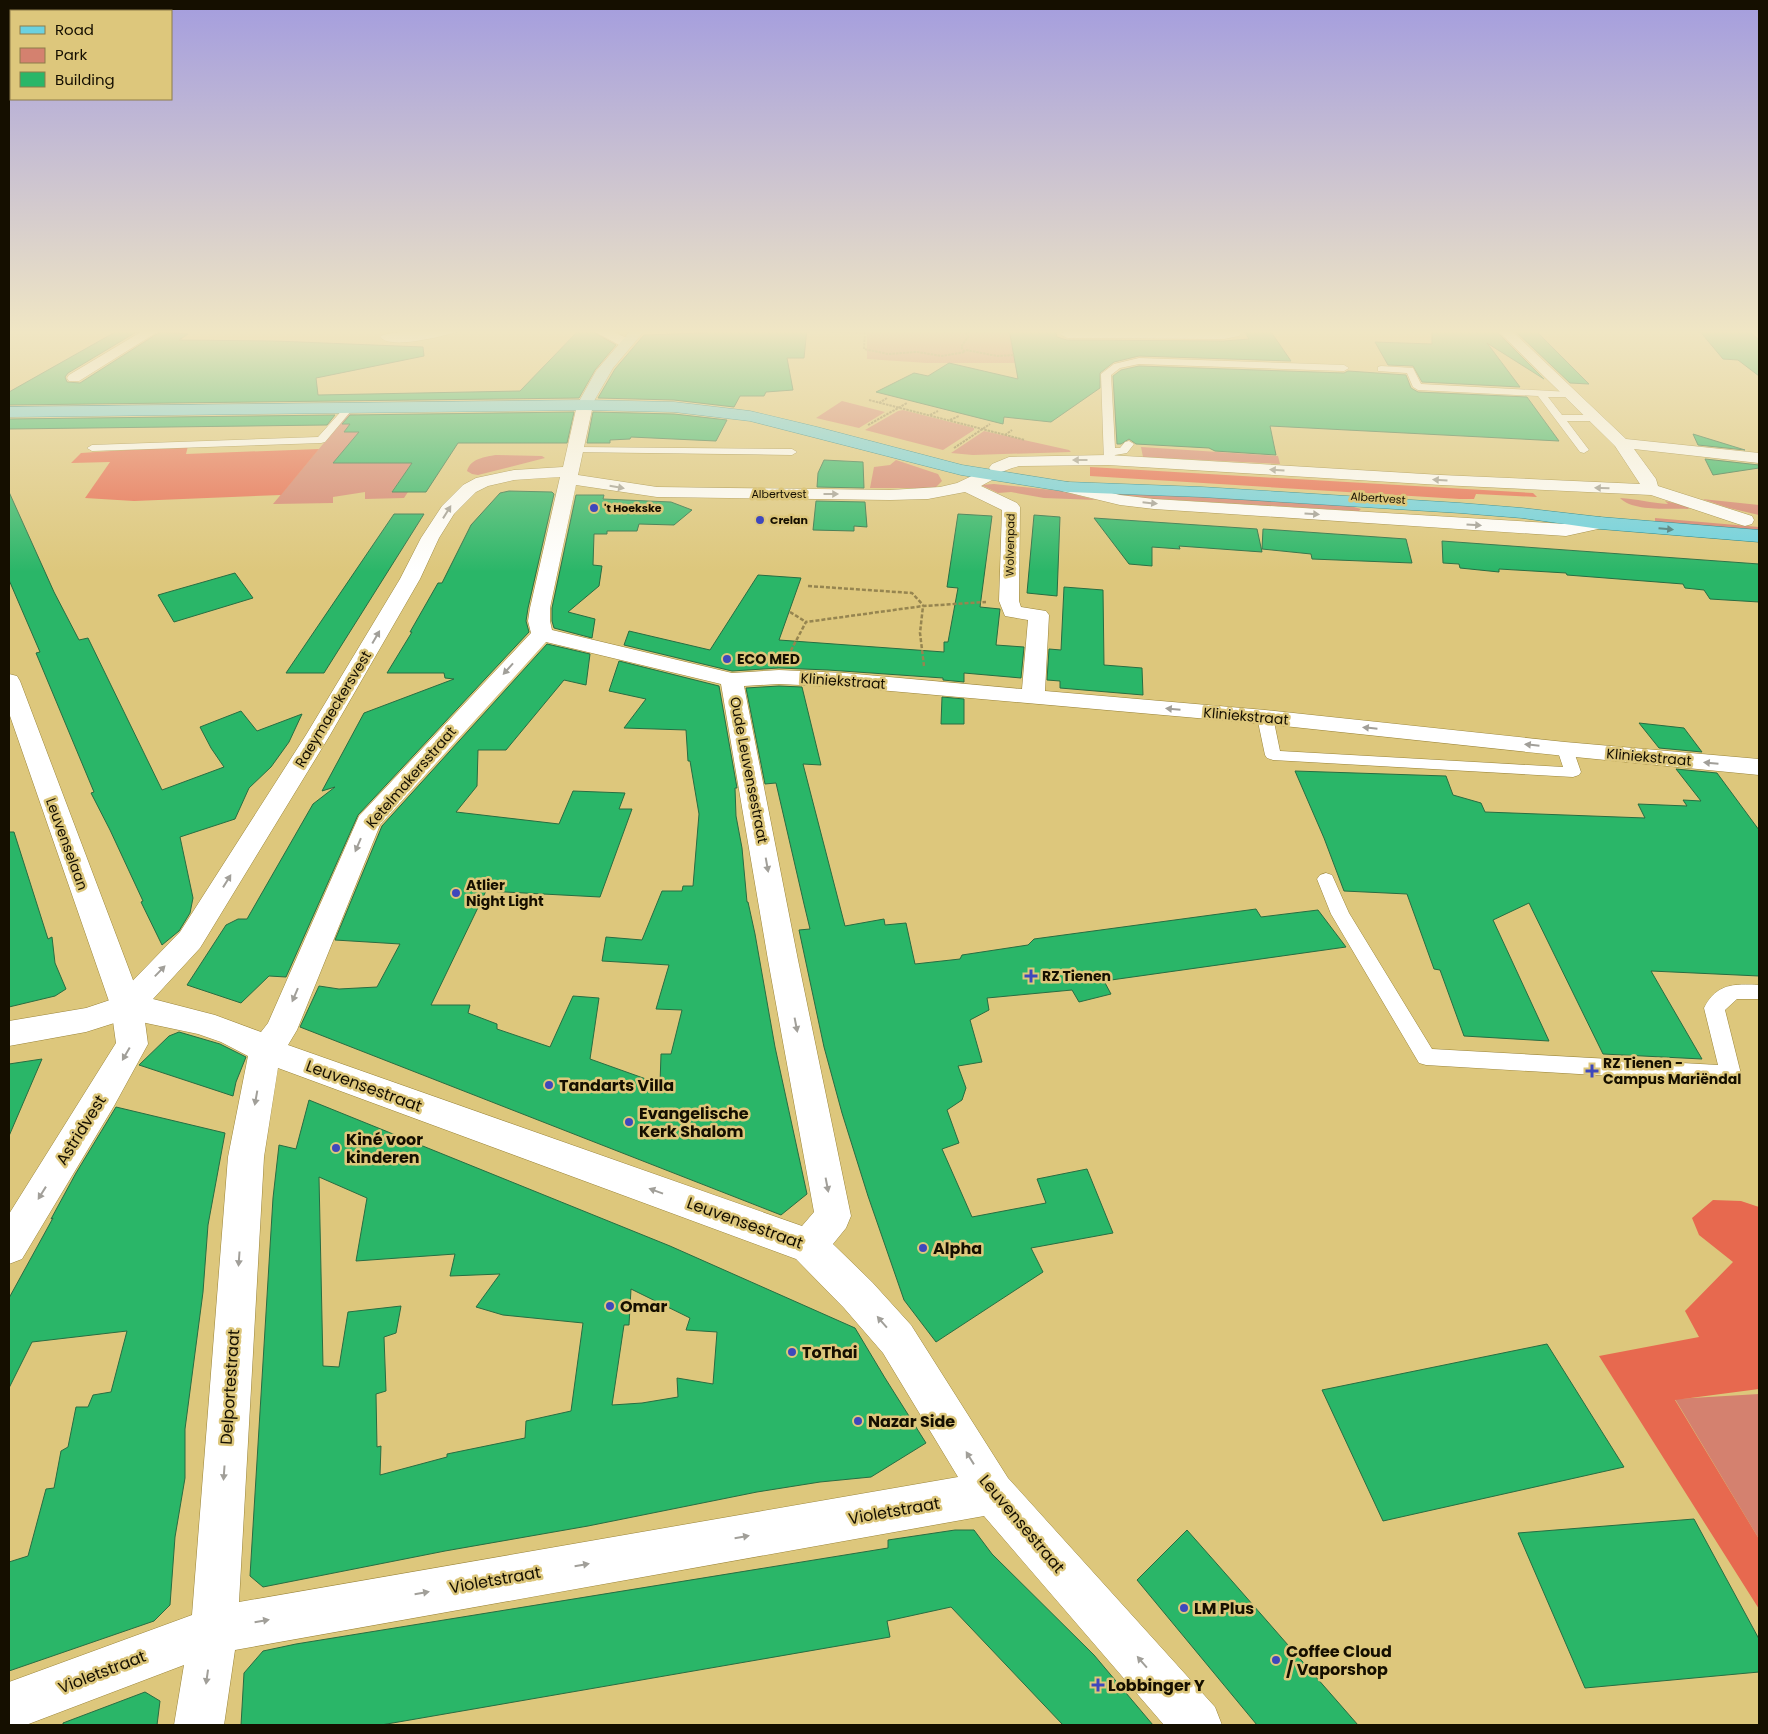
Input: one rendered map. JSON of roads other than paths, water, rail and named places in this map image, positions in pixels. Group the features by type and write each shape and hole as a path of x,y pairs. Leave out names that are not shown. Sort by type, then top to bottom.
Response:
{"main road":[{"path":"9,412 185,410"},
{"path":"699,410 750,416"},
{"name":"Albertvest","path":"750,416 783,418 822,426 928,453 992,472 1119,482 1701,516 1752,521"},
{"name":"Albertvest","path":"750,416 870,446 1068,486"},
{"name":"Albertvest","path":"1600,523 1759,536"}],"street":[{"path":"542,634 539,621 540,608 584,410"},
{"path":"1586,410 1620,443 1647,479 1651,490"},
{"path":"1620,443 1759,458"},
{"name":"Albertvest","path":"571,467 657,492 707,494 924,494 967,486 1009,462 1109,456 1441,480 1651,490 1752,521"},
{"name":"Raeymaeckersvest","path":"127,1007 190,940 318,735 453,502 482,482 504,476 571,467"},
{"name":"Wolvenpad","path":"967,486 1011,507 1009,601 1012,612 1039,615 1033,696"},
{"name":"Albertvest","path":"1068,486 1120,500 1154,504 1566,530 1600,523"},
{"name":"Oude Leuvensestraat","path":"542,634 732,680 783,960 833,1216 809,1246"},
{"name":"Ketelmakersstraat","path":"265,1050 281,1030 368,822 542,634"},
{"name":"Kliniekstraat","path":"732,680 779,677 845,680 1265,717 1565,749 1759,767"},
{"name":"Leuvenselaan","path":"9,681 127,1007"},
{"path":"9,1033 86,1020 127,1007"},
{"name":"Leuvensestraat","path":"127,1007 181,1016 242,1036 265,1050 809,1246 858,1295 897,1339 993,1493 1197,1725"},
{"name":"Astridvest","path":"9,1247 132,1044 127,1007"},
{"name":"Delportestraat","path":"200,1725 214,1630 246,1157 265,1050"},
{"name":"Violetstraat","path":"9,1707 214,1630 993,1493"}],"lane":[{"path":"92,448 321,440 346,410"},
{"path":"1107,410 1109,456 1123,451 1129,444"},
{"path":"1553,410 1584,450"},
{"path":"1559,418 1595,418"},
{"path":"571,467 792,452"},
{"path":"1265,717 1272,755 1574,772 1565,749"},
{"path":"1326,879 1340,914 1426,1057 1731,1074 1714,1008 1733,991 1759,992"}],"place":[{"name":"'t Hoekske","path":"594,508"},
{"name":"Crelan","path":"760,520"},
{"name":"ECO MED","path":"727,659"},
{"name":"Atlier Night Light","path":"456,893"},
{"name":"RZ Tienen","path":"1031,976"},
{"name":"RZ Tienen - Campus Mariëndal","path":"1592,1071"},
{"name":"Tandarts Villa","path":"549,1085"},
{"name":"Evangelische Kerk Shalom","path":"629,1122"},
{"name":"Kiné voor kinderen","path":"336,1148"},
{"name":"Alpha","path":"923,1248"},
{"name":"Omar","path":"610,1306"},
{"name":"ToThai","path":"792,1352"},
{"name":"Nazar Side","path":"858,1421"},
{"name":"LM Plus","path":"1184,1608"},
{"name":"Coffee Cloud / Vaporshop","path":"1276,1660"},
{"name":"Lobbinger Y","path":"1098,1685"}]}
